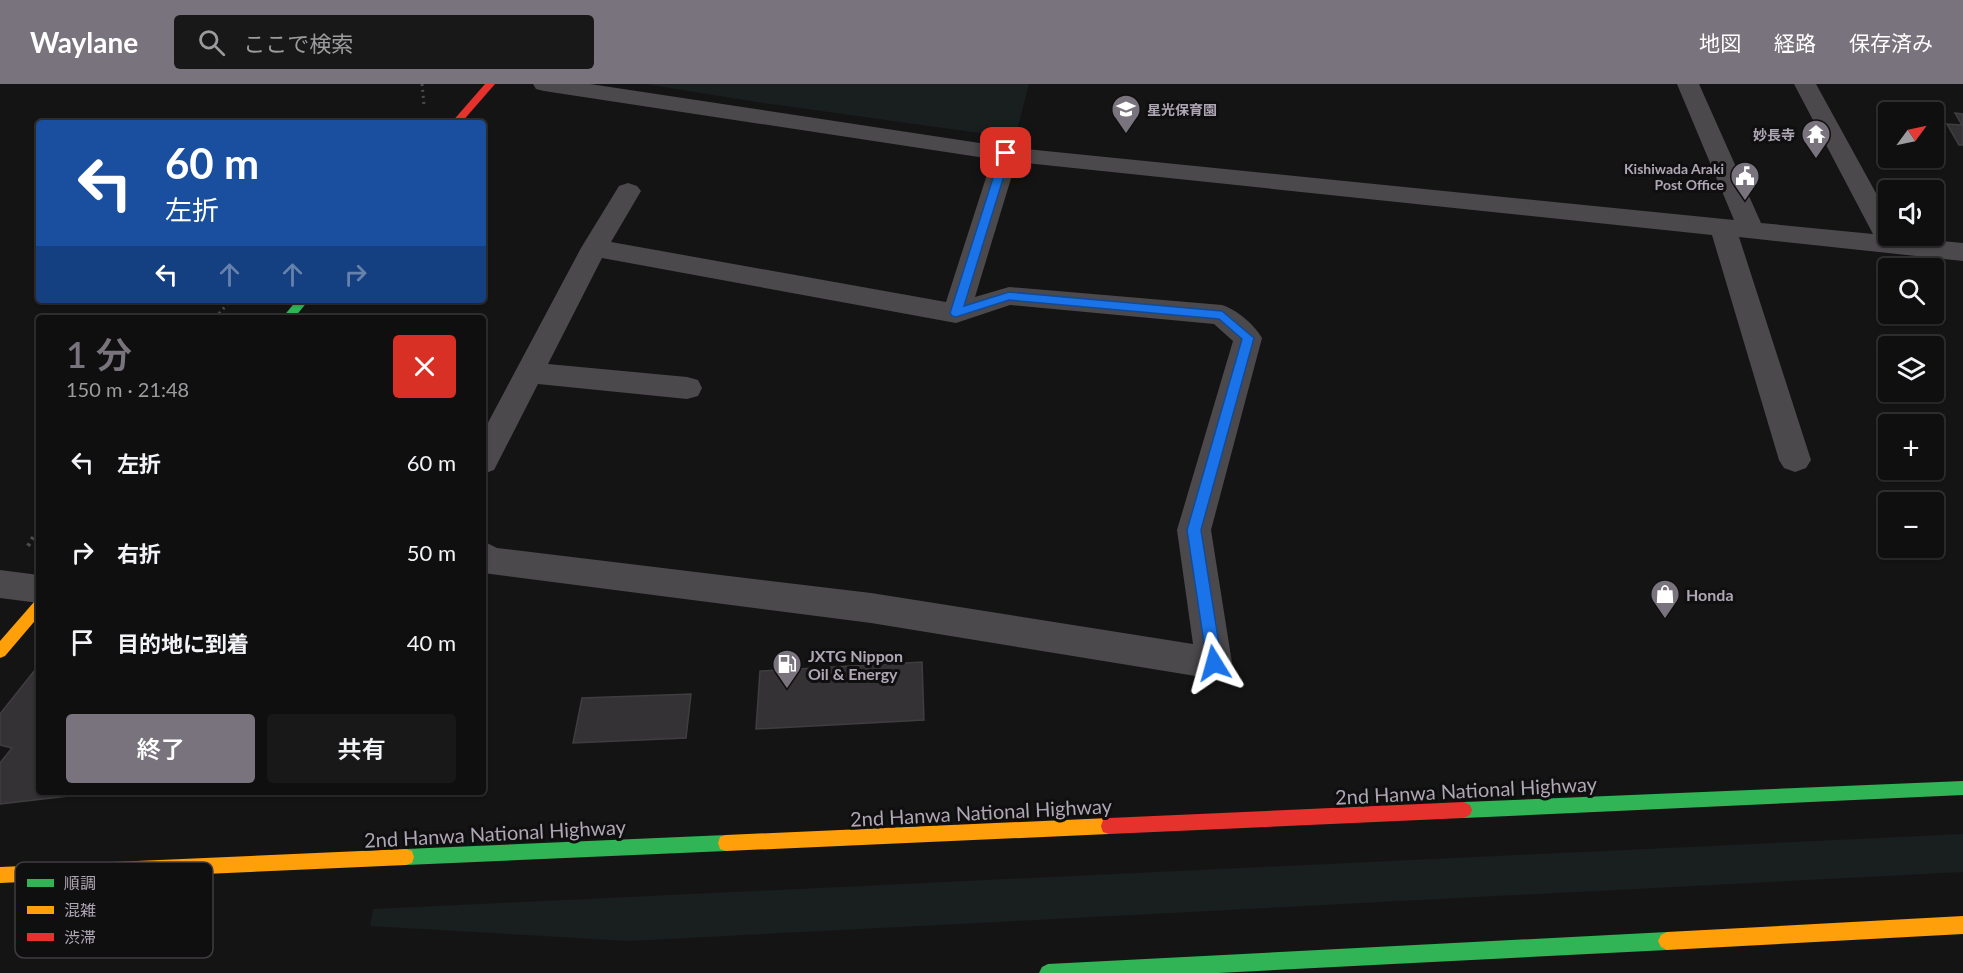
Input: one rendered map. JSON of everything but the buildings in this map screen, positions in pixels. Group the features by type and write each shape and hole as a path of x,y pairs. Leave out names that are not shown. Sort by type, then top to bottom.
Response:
{"main road":[{"path":"459,120 490,84"},
{"path":"290,315 300,303"},
{"path":"0,652 36,610"},
{"name":"2nd Hanwa National Highway","path":"213,866 1963,788"},
{"name":"2nd Hanwa National Highway","path":"0,875 15,874"},
{"path":"1048,973 1963,925"},
{"path":"1373,957 1374,973"}],"street":[{"path":"544,84 1006,153 1878,244"},
{"path":"1688,84 1737,229 1795,460"},
{"path":"1805,84 1878,219"},
{"path":"956,313 1006,153"},
{"path":"486,456 594,248 628,191"},
{"path":"1902,246 1963,252"},
{"path":"486,560 871,608 1214,663 1194,530 1248,338 1222,315 1009,296 956,313 594,248"},
{"path":"530,373 687,388"},
{"path":"0,584 36,589"}],"path":[{"path":"218,315 228,303"}],"shaded area":[{"path":"645,84 1029,84 1015,138"},
{"path":"1963,834 1963,872 629,941 370,926 373,909"}],"traffic: fast":[{"path":"290,315 300,303"},
{"path":"1464,810 1963,788"},
{"path":"406,857 726,843"},
{"path":"1048,973 1667,941"}],"traffic: slow":[{"path":"0,652 36,610"},
{"path":"726,843 1109,826"},
{"path":"213,866 406,857"},
{"path":"0,875 15,874"},
{"path":"1667,941 1963,925"}],"traffic: jam":[{"path":"459,120 490,84"},
{"path":"1109,826 1464,810"}],"place":[{"name":"星光保育園","path":"1126,134"},
{"name":"妙長寺","path":"1816,160"},
{"name":"Kishiwada Araki Post Office","path":"1745,202"},
{"name":"Honda","path":"1665,620"},
{"name":"JXTG Nippon Oil & Energy","path":"787,690"}],"route":[{"path":"1006,153 956,313 1009,296 1222,315 1248,338 1194,530 1214,663"}]}
